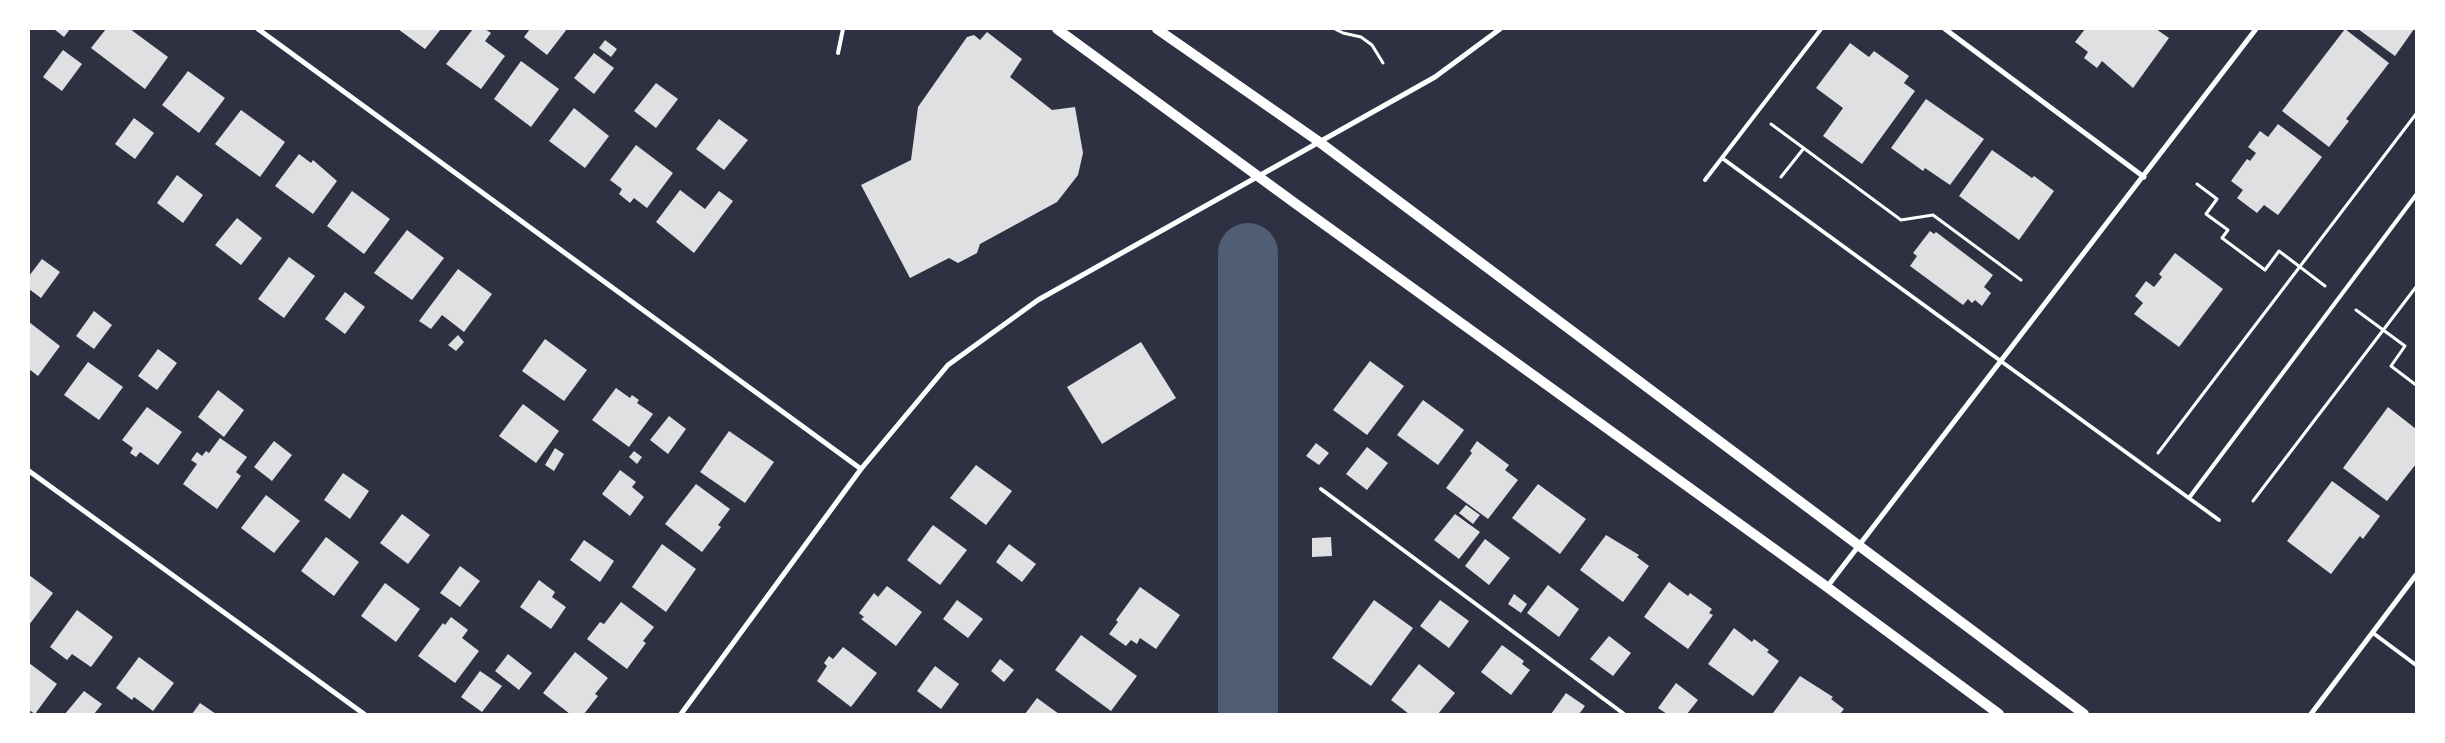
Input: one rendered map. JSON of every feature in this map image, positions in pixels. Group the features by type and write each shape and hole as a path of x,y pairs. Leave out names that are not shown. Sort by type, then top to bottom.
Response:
{"main road":[{"path":"1057,29 1257,176 1827,587 1999,714"},
{"path":"1156,29 1318,141 2084,714"}],"street":[{"path":"258,29 861,469"},
{"path":"681,714 861,469 948,365 1038,300 1435,77 1500,29"},
{"path":"1945,29 2144,177"},
{"path":"1827,587 1857,545 2144,177 2256,29"},
{"path":"29,471 364,714"},
{"path":"2311,714 2416,576"}],"lane":[{"path":"838,53 843,29"},
{"path":"1705,180 1821,29"},
{"path":"1722,158 2219,520"},
{"path":"2189,498 2416,195"},
{"path":"1321,489 1624,714"},
{"path":"2373,633 2416,665"}],"path":[{"path":"1335,29 1372,45 1384,63"},
{"path":"1757,113 1901,220 1933,215 2021,280"},
{"path":"2147,467 2416,114"},
{"path":"1769,192 1804,148"},
{"path":"2197,184 2217,199 2206,214 2228,230 2222,238 2265,270 2279,251 2328,288"},
{"path":"2253,501 2416,287"},
{"path":"2356,310 2405,346 2391,366 2416,384"}],"building":[{"path":"54,29 70,29 64,37"},
{"path":"106,29 130,29 168,57 145,89 91,48"},
{"path":"398,29 441,29 425,49"},
{"path":"473,29 485,29 491,33 485,41 505,56 481,89 446,64"},
{"path":"530,29 567,29 547,55 524,37"},
{"path":"2085,29 2156,29 2169,38 2133,88 2102,61 2097,68 2084,58 2088,52 2075,42"},
{"path":"2345,29 2389,63 2346,119 2349,121 2329,147 2282,111"},
{"path":"2358,29 2414,29 2395,56"},
{"path":"987,32 1022,59 1010,77 1052,110 1075,107 1083,153 1078,175 1057,202 980,244 977,253 958,263 949,258 910,278 861,185 911,160 918,107 967,37 974,35 980,40"},
{"path":"605,40 617,49 611,57 599,48"},
{"path":"1850,43 1869,57 1874,51 1909,76 1904,83 1915,91 1862,164 1823,136 1843,108 1816,88"},
{"path":"63,50 82,64 62,91 43,77"},
{"path":"594,53 614,68 594,94 574,78"},
{"path":"521,61 559,89 531,127 494,99"},
{"path":"188,71 225,98 199,133 162,105"},
{"path":"656,83 678,99 656,128 634,111"},
{"path":"1926,99 1984,139 1950,185 1925,168 1923,171 1891,148"},
{"path":"574,108 609,136 585,168 549,141"},
{"path":"241,110 285,142 260,177 215,144"},
{"path":"134,118 154,133 135,159 115,144"},
{"path":"719,119 748,140 724,170 696,149"},
{"path":"2278,124 2322,157 2278,215 2264,205 2257,213 2237,198 2243,190 2231,181 2247,159 2250,161 2256,153 2248,147 2260,131 2268,137"},
{"path":"636,145 673,173 647,208 634,198 630,203 619,194 622,189 610,180"},
{"path":"1992,150 2054,191 2019,240 1959,196"},
{"path":"299,154 311,163 313,160 337,181 313,214 275,186"},
{"path":"177,175 203,195 183,223 157,203"},
{"path":"680,190 705,209 719,191 733,201 694,253 656,222"},
{"path":"352,191 390,219 364,254 327,226"},
{"path":"237,218 262,238 241,265 215,245"},
{"path":"407,230 444,258 412,300 374,273"},
{"path":"1930,231 1934,234 1936,232 1993,275 1984,287 1991,293 1982,306 1975,300 1972,303 1968,299 1963,305 1910,266 1917,256 1913,253"},
{"path":"2175,253 2223,289 2179,347 2134,314 2143,303 2135,296 2146,281 2154,287 2162,277 2159,274"},
{"path":"289,257 315,276 284,318 258,299"},
{"path":"42,259 60,272 41,298 29,289 29,276"},
{"path":"458,269 492,294 464,332 442,315 431,329 419,321"},
{"path":"345,292 365,307 345,334 325,319"},
{"path":"94,311 112,325 94,349 76,336"},
{"path":"29,322 60,346 38,376 29,369"},
{"path":"458,335 464,342 456,351 448,345"},
{"path":"545,339 587,370 564,401 522,371"},
{"path":"1141,342 1176,398 1102,444 1067,387"},
{"path":"158,349 177,363 157,390 138,376"},
{"path":"1370,361 1404,386 1367,435 1333,410"},
{"path":"88,362 123,387 99,420 64,395"},
{"path":"616,388 630,398 632,395 639,400 637,403 653,414 629,447 592,420"},
{"path":"218,390 244,410 224,437 198,417"},
{"path":"1423,400 1464,430 1438,465 1397,435"},
{"path":"523,404 559,431 536,463 499,436"},
{"path":"147,407 182,432 158,465 140,452 136,457 130,453 133,448 122,440"},
{"path":"2388,407 2416,429 2416,464 2387,501 2343,468"},
{"path":"669,416 686,429 668,454 650,440"},
{"path":"729,431 774,462 745,503 700,472"},
{"path":"220,438 247,457 236,472 241,476 217,509 183,484 197,464 191,460 197,452 202,456 206,451 209,453"},
{"path":"274,441 292,455 272,481 254,467"},
{"path":"1477,441 1509,465 1505,470 1518,480 1488,519 1446,488 1472,453 1470,451"},
{"path":"1316,443 1329,453 1319,465 1306,456"},
{"path":"1367,447 1388,463 1367,490 1346,474"},
{"path":"555,448 564,454 554,471 545,465"},
{"path":"634,451 642,457 637,464 629,457"},
{"path":"976,465 1012,491 986,525 950,498"},
{"path":"620,470 636,482 632,487 644,497 630,516 602,494"},
{"path":"343,473 369,491 350,519 324,500"},
{"path":"2332,481 2380,516 2363,539 2360,536 2331,574 2287,541"},
{"path":"696,484 730,509 718,525 721,527 702,552 665,524"},
{"path":"1538,484 1586,519 1560,554 1512,518"},
{"path":"266,495 300,521 274,553 241,528"},
{"path":"1466,505 1480,515 1473,524 1459,513"},
{"path":"402,514 430,535 408,564 380,543"},
{"path":"1455,514 1480,532 1459,559 1434,540"},
{"path":"933,525 967,550 940,585 907,560"},
{"path":"1606,535 1639,555 1637,557 1649,566 1623,602 1580,570"},
{"path":"326,537 359,562 334,596 301,571"},
{"path":"1331,537 1332,556 1312,557 1312,538"},
{"path":"1485,539 1510,558 1489,585 1465,566"},
{"path":"584,540 614,561 600,582 570,560"},
{"path":"662,544 696,569 666,612 632,587"},
{"path":"1009,544 1036,564 1022,582 996,562"},
{"path":"460,566 480,581 460,607 440,593"},
{"path":"29,575 53,593 29,625"},
{"path":"539,580 555,592 552,597 566,607 551,629 520,607"},
{"path":"1669,582 1688,596 1690,593 1712,609 1709,613 1713,615 1688,649 1644,617"},
{"path":"385,583 420,609 396,642 361,616"},
{"path":"1548,585 1579,609 1559,637 1527,613"},
{"path":"887,586 922,612 896,646 861,619 864,617 859,613 874,593 878,597"},
{"path":"1140,587 1180,615 1156,649 1140,638 1137,644 1131,640 1126,646 1109,634 1118,622 1116,620"},
{"path":"1514,594 1527,604 1521,613 1508,604"},
{"path":"957,600 983,619 968,638 943,619"},
{"path":"1374,600 1413,628 1371,686 1332,658"},
{"path":"1440,600 1469,621 1449,648 1420,626"},
{"path":"621,602 654,627 643,641 646,643 627,669 587,639 600,622 604,624"},
{"path":"77,610 113,637 91,667 72,654 67,660 50,647"},
{"path":"451,617 468,630 462,638 479,651 455,683 418,656 443,623 445,625"},
{"path":"1734,628 1752,642 1754,639 1769,650 1767,652 1779,661 1753,696 1708,664"},
{"path":"1081,635 1137,676 1111,711 1055,670"},
{"path":"1609,636 1631,653 1613,676 1590,659"},
{"path":"1502,645 1524,661 1522,664 1530,670 1511,695 1481,672"},
{"path":"843,647 877,673 851,707 817,681 827,666 824,663 829,656 833,659"},
{"path":"575,652 608,678 595,694 598,696 584,714 570,714 543,693"},
{"path":"508,654 532,673 519,690 495,671"},
{"path":"139,657 174,683 153,711 134,697 132,700 116,688"},
{"path":"1000,659 1014,670 1004,682 991,671"},
{"path":"29,663 57,684 35,714 29,710"},
{"path":"1419,664 1455,693 1438,714 1409,714 1391,700"},
{"path":"935,666 959,684 941,709 917,691"},
{"path":"480,671 502,686 482,712 461,697"},
{"path":"1800,676 1833,697 1831,699 1844,709 1840,714 1773,713"},
{"path":"1676,683 1698,700 1687,714 1667,714 1658,708"},
{"path":"84,691 102,704 94,714 65,714"},
{"path":"1566,693 1585,706 1579,714 1551,714"},
{"path":"1037,698 1059,714 1025,714"},
{"path":"200,703 216,714 192,714"}],"waterway":[{"path":"1248,253 1248,714"}]}
